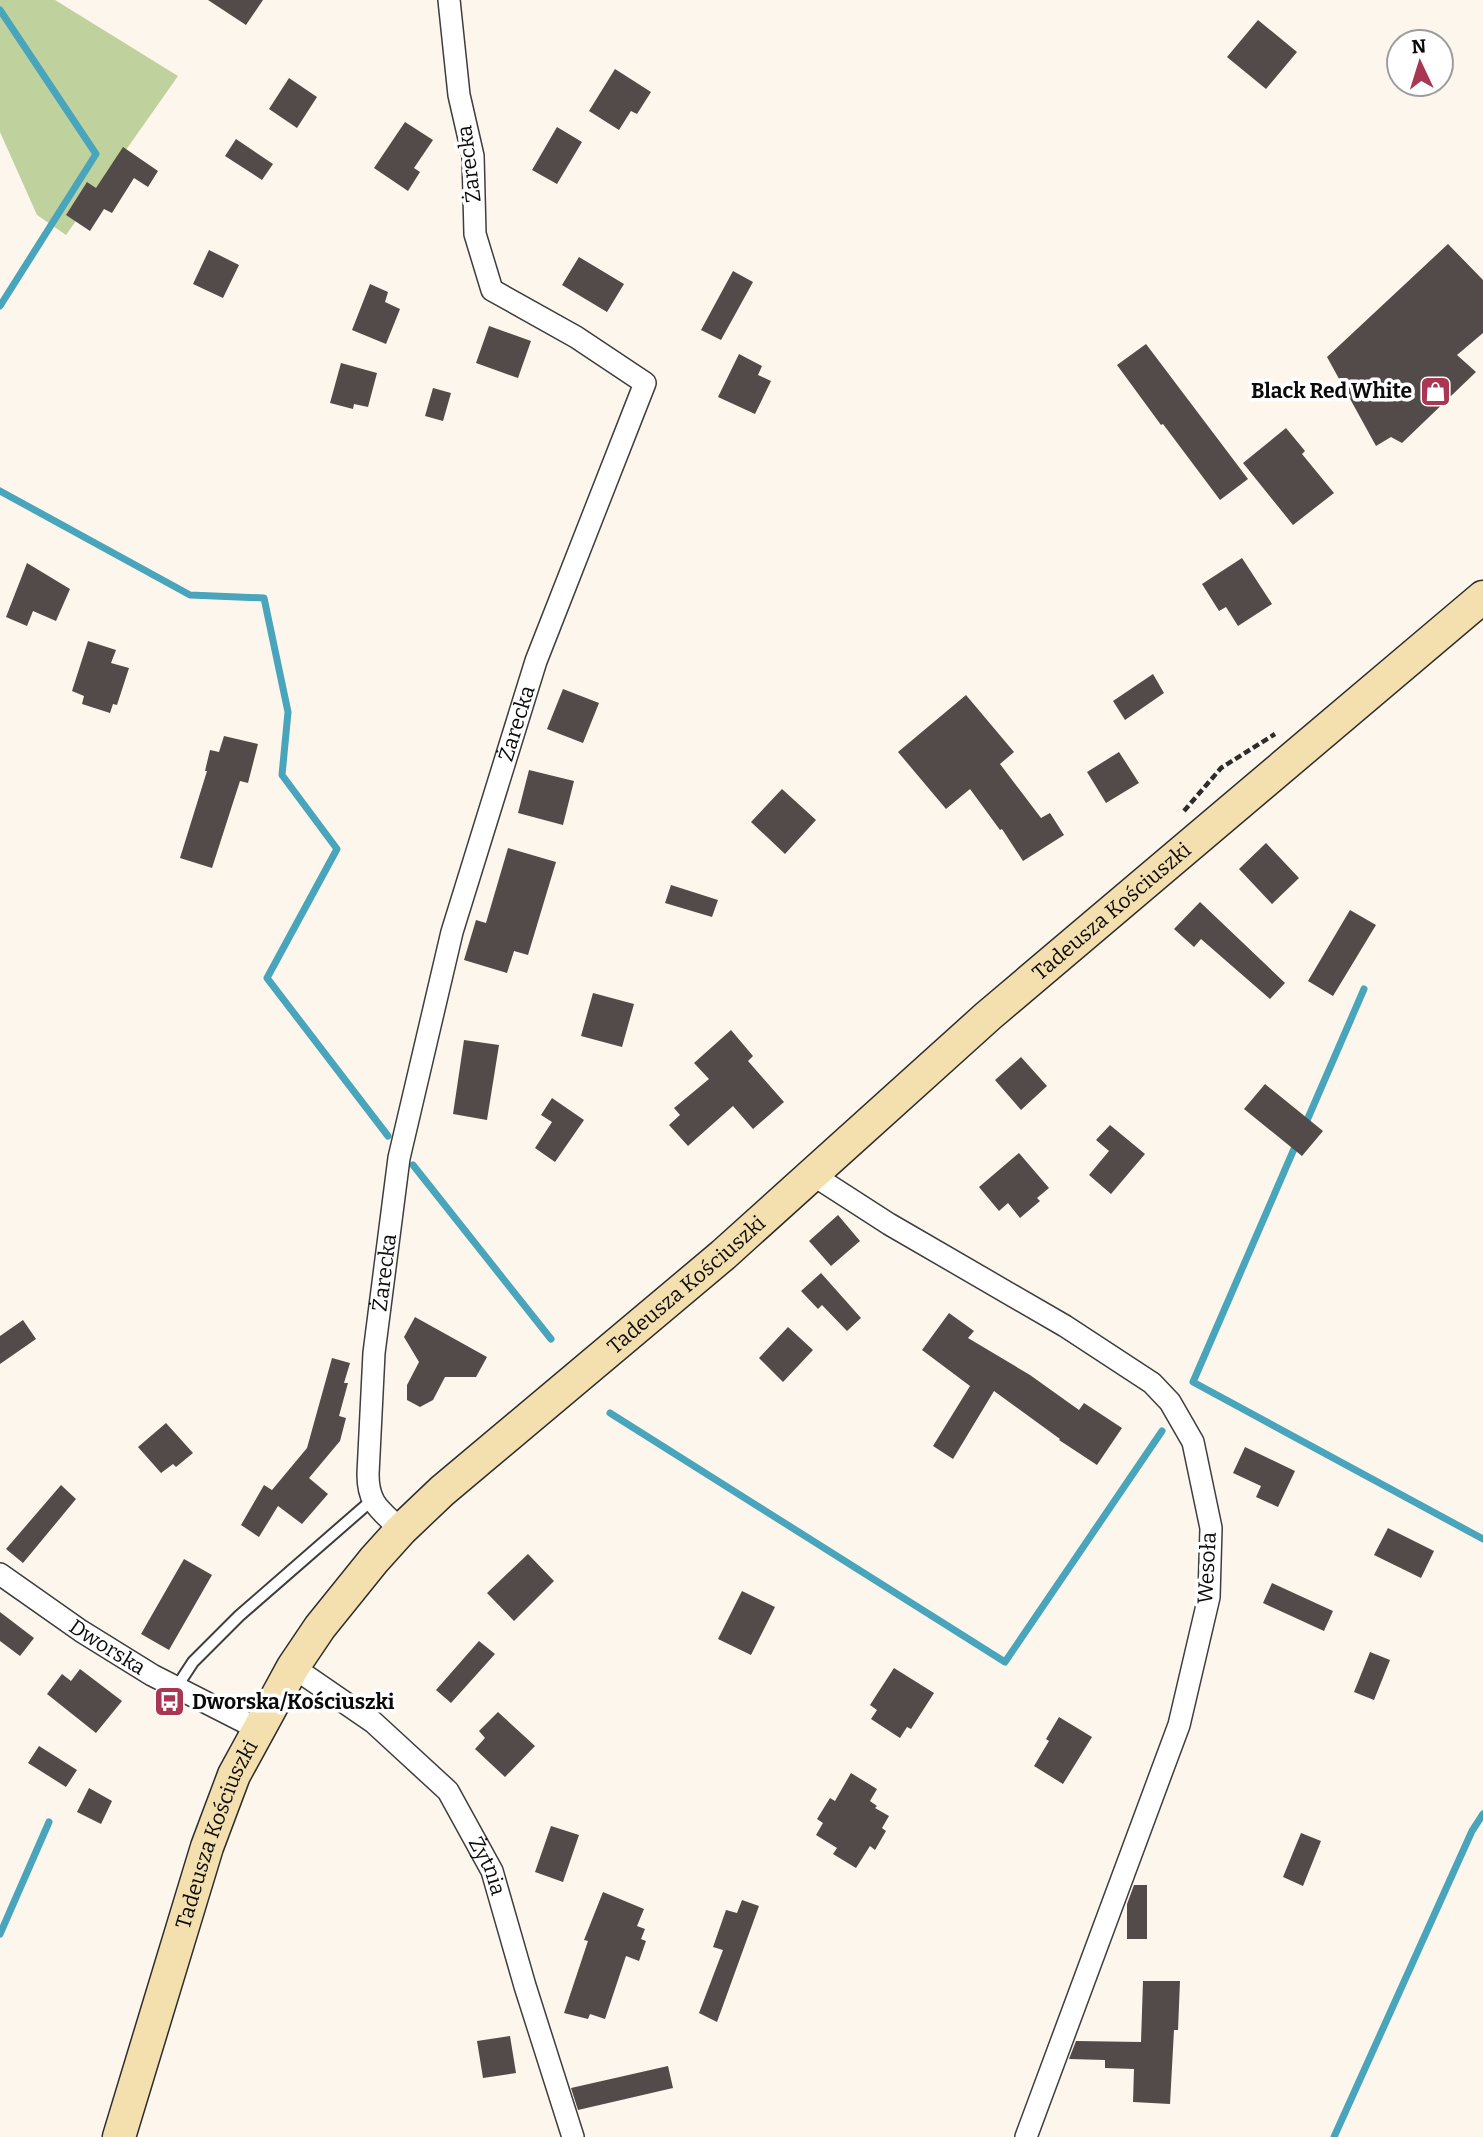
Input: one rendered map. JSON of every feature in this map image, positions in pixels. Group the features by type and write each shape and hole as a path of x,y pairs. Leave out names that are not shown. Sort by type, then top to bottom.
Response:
{"main road":[{"name":"Tadeusza Kościuszki","path":"119,2137 206,1847 234,1775 293,1667 320,1627 348,1590 401,1530 442,1491 723,1255 998,1007 1483,597"}],"street":[{"name":"Żarecka","path":"371,1501 368,1474 374,1353 398,1158 452,932 536,661 645,383 576,337 492,290 475,234 472,156 459,95 449,0"},
{"name":"Wesoła","path":"813,1175 889,1224 1065,1326 1152,1383 1170,1402 1193,1442 1211,1528 1209,1597 1179,1725 1026,2137"},
{"path":"371,1501 401,1530"},
{"name":"Dworska","path":"0,1574 81,1631 176,1688 258,1729"},
{"name":"Żytnia","path":"293,1667 373,1722 448,1791 492,1871 573,2137"}],"lane":[{"path":"176,1688 193,1662 239,1616 371,1501"}],"green space":[{"path":"0,0 55,0 178,76 66,235 37,215 0,132"}],"building":[{"path":"208,0 263,0 246,25"},
{"path":"1258,20 1297,52 1266,89 1227,57"},
{"path":"615,69 651,92 637,114 631,111 619,130 589,111"},
{"path":"289,78 317,97 297,128 269,109"},
{"path":"405,122 433,140 414,168 420,172 408,191 374,168"},
{"path":"557,127 582,142 557,184 532,170"},
{"path":"236,139 273,164 262,180 225,156"},
{"path":"123,147 158,171 148,187 134,178 112,213 104,209 90,231 66,215 87,182 96,188"},
{"path":"1448,244 1483,280 1483,333 1457,355 1476,372 1402,443 1391,437 1376,446 1327,357"},
{"path":"209,250 239,265 223,298 193,284"},
{"path":"579,257 624,284 607,312 562,285"},
{"path":"733,271 753,282 721,340 701,330"},
{"path":"370,284 388,292 385,302 400,309 386,344 352,330"},
{"path":"489,326 531,341 518,378 476,363"},
{"path":"1146,344 1248,479 1220,500 1117,365"},
{"path":"739,354 762,366 758,375 771,381 755,414 718,397"},
{"path":"341,363 377,373 368,407 354,404 353,409 330,403"},
{"path":"433,388 451,393 443,421 425,416"},
{"path":"1286,428 1305,451 1302,454 1334,493 1293,525 1243,463"},
{"path":"1242,558 1272,604 1238,626 1226,607 1219,611 1202,584"},
{"path":"27,563 70,589 56,621 33,611 27,626 6,617"},
{"path":"88,641 116,650 111,663 129,668 117,705 113,704 110,713 82,704 84,696 72,691"},
{"path":"1153,674 1164,693 1125,720 1113,701"},
{"path":"563,689 599,703 583,743 547,729"},
{"path":"966,695 1014,752 1000,764 1041,818 1050,813 1064,835 1023,861 970,789 946,809 898,752"},
{"path":"224,736 258,744 248,783 240,781 212,868 180,858 207,771 210,750 219,752"},
{"path":"1119,752 1139,783 1106,803 1087,772"},
{"path":"529,770 574,781 563,825 518,813"},
{"path":"782,789 816,820 785,854 751,822"},
{"path":"1266,843 1299,878 1272,904 1239,869"},
{"path":"508,848 556,862 528,955 514,951 507,973 464,960 476,920 486,923"},
{"path":"671,885 718,900 712,917 665,903"},
{"path":"1200,902 1285,983 1270,999 1201,939 1194,947 1174,929"},
{"path":"1350,910 1376,925 1333,996 1308,981"},
{"path":"593,993 634,1004 622,1047 581,1036"},
{"path":"731,1030 753,1056 748,1061 784,1102 753,1129 733,1106 688,1146 669,1125 680,1115 674,1108 709,1079 694,1063"},
{"path":"464,1040 499,1045 487,1120 453,1114"},
{"path":"1021,1057 1047,1086 1021,1110 995,1080"},
{"path":"1265,1084 1323,1131 1302,1156 1244,1109"},
{"path":"552,1098 584,1120 555,1162 535,1148 552,1122 541,1115"},
{"path":"1110,1125 1145,1154 1111,1194 1089,1175 1109,1151 1096,1140"},
{"path":"1019,1153 1049,1188 1037,1198 1040,1201 1020,1218 1008,1203 999,1211 979,1187"},
{"path":"838,1215 860,1241 831,1266 809,1241"},
{"path":"821,1273 861,1318 847,1331 822,1305 818,1309 801,1291"},
{"path":"949,1313 974,1331 968,1338 1030,1375 1079,1410 1084,1403 1122,1428 1097,1465 994,1391 953,1459 933,1446 970,1386 922,1350"},
{"path":"415,1317 487,1357 476,1377 445,1377 433,1400 420,1407 407,1400 407,1385 419,1362 404,1337"},
{"path":"23,1320 36,1339 0,1364 0,1336"},
{"path":"788,1327 813,1350 783,1382 759,1358"},
{"path":"332,1358 350,1363 344,1383 348,1383 339,1416 346,1418 340,1441 309,1478 328,1494 302,1524 278,1506 259,1537 241,1525 264,1485 272,1490 307,1448"},
{"path":"166,1423 193,1453 176,1467 173,1464 161,1473 138,1447"},
{"path":"1245,1447 1295,1471 1278,1507 1256,1497 1261,1486 1233,1473"},
{"path":"61,1485 76,1499 23,1563 6,1549"},
{"path":"1388,1528 1434,1551 1421,1578 1374,1555"},
{"path":"528,1554 554,1581 514,1621 487,1593"},
{"path":"184,1559 212,1575 169,1650 141,1634"},
{"path":"1272,1583 1333,1611 1324,1631 1263,1603"},
{"path":"742,1591 775,1607 751,1655 718,1639"},
{"path":"0,1612 34,1638 20,1656 0,1641"},
{"path":"479,1641 495,1654 451,1703 436,1690"},
{"path":"1370,1652 1390,1660 1374,1700 1354,1692"},
{"path":"894,1668 934,1693 911,1729 907,1727 900,1738 871,1719 877,1710 870,1705"},
{"path":"80,1669 122,1701 96,1733 47,1694 62,1674 71,1681"},
{"path":"498,1712 535,1746 505,1777 475,1749 485,1738 479,1731"},
{"path":"1059,1717 1092,1737 1063,1784 1034,1766"},
{"path":"39,1746 77,1770 66,1787 28,1763"},
{"path":"851,1773 877,1789 870,1801 877,1806 875,1808 889,1816 882,1828 886,1831 875,1850 870,1846 856,1868 833,1854 837,1848 816,1835 823,1823 817,1819 830,1798 835,1801"},
{"path":"89,1788 112,1801 101,1824 77,1812"},
{"path":"551,1826 579,1835 563,1882 535,1872"},
{"path":"1301,1833 1321,1841 1303,1886 1283,1877"},
{"path":"1134,1885 1147,1885 1147,1939 1127,1939 1127,1904"},
{"path":"603,1892 644,1909 637,1926 645,1929 641,1939 646,1941 639,1961 626,1956 605,2019 590,2014 588,2019 564,2013 588,1941 584,1940"},
{"path":"742,1900 759,1906 717,2022 699,2013 723,1950 713,1947 726,1910 737,1913"},
{"path":"1143,1981 1180,1981 1170,2104 1133,2102 1134,2069 1105,2068 1105,2060 1069,2059 1076,2041 1141,2042"},
{"path":"510,2036 516,2073 483,2078 477,2041"},
{"path":"668,2066 673,2088 578,2110 571,2088"}],"waterway":[{"path":"0,10 96,154 0,306"},
{"path":"0,491 190,595 264,598 288,712 282,775 337,849 267,978 388,1136"},
{"path":"1305,1125 1364,989"},
{"path":"1297,1142 1193,1382 1483,1539"},
{"path":"413,1165 551,1339"},
{"path":"610,1413 1005,1662 1162,1431"},
{"path":"1334,2137 1472,1831 1483,1814"},
{"path":"0,1934 49,1822"}],"place":[{"name":"Black Red White","path":"1435,391"},
{"name":"Dworska/Kościuszki","path":"169,1702"}]}
